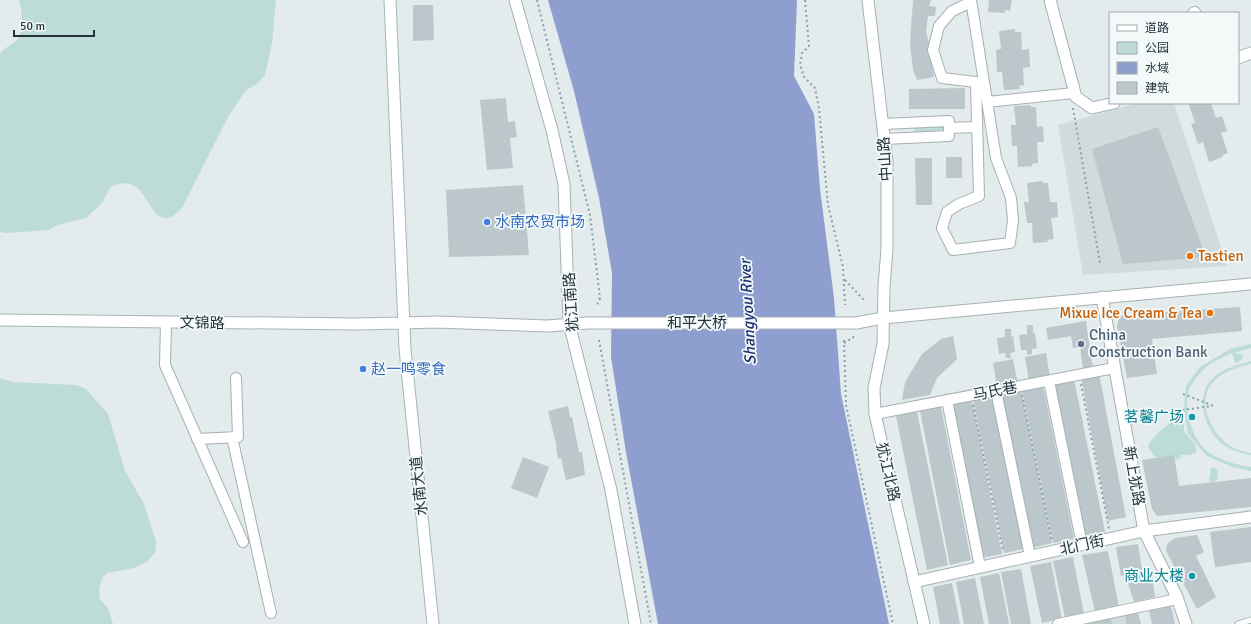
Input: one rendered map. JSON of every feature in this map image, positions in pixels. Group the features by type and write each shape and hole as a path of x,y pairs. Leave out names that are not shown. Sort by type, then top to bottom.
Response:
{"street":[{"name":"水南大道","path":"390,0 405,349 433,624"},
{"name":"中山路","path":"868,0 887,162 887,249 883,318"},
{"path":"1050,0 1076,97 1092,108 1110,104"},
{"path":"971,1 987,102 996,158 1011,198 1013,220 1010,244 953,250 942,228 947,212 959,204 978,196 976,82 942,78 933,50 939,26 952,11 971,1"},
{"name":"犹江南路","path":"516,2 552,130 564,184 569,323 612,490 635,624"},
{"path":"1239,58 1251,53"},
{"path":"987,102 1074,93"},
{"path":"883,124 949,121 949,136 884,139"},
{"path":"949,128 976,126"},
{"name":"和平大桥","path":"569,323 856,323 883,318 1251,284"},
{"name":"新上犹路","path":"1102,297 1144,531 1177,599 1186,624"},
{"name":"犹江北路","path":"883,318 883,344 874,388 875,414 924,624"},
{"name":"文锦路","path":"0,320 356,324 437,322 547,326 569,323"},
{"path":"166,322 165,365 243,542"},
{"name":"马氏巷","path":"875,414 1114,368"},
{"path":"197,439 238,437 236,378"},
{"path":"1048,381 1082,545"},
{"path":"996,391 1030,556"},
{"path":"947,400 980,567"},
{"path":"232,437 271,613"},
{"name":"北门街","path":"914,582 1144,531 1251,517"},
{"path":"1058,624 1177,599"}],"lane":[{"path":"1238,624 1251,620"}],"path":[{"path":"537,0 590,215 600,298 596,307"},
{"path":"805,0 809,46 802,53 800,65 804,77 814,88 819,109 828,205 843,267 845,305"},
{"path":"1073,108 1100,263"},
{"path":"844,279 864,300"},
{"path":"844,343 855,336"},
{"path":"599,340 651,624"},
{"path":"844,340 846,405 893,624"},
{"path":"1079,375 1111,538"},
{"path":"1021,386 1054,551"},
{"path":"1182,410 1214,406 1183,394"},
{"path":"971,396 1005,562"}],"shaded area":[{"path":"1134,104 1174,104 1227,266 1083,275 1058,125"},
{"path":"1137,610 1141,624 1068,624"}],"green space":[{"path":"19,0 276,0 272,43 265,75 257,84 246,90 228,117 182,208 170,217 162,217 155,212 142,193 134,186 124,183 110,188 102,203 86,218 58,225 48,230 8,233 0,232 0,53 16,41 20,35 22,20"},
{"path":"945,125 945,132 915,134 914,127"},
{"path":"1251,344 1251,348 1233,353 1242,354 1243,358 1236,364 1232,353 1206,367 1197,376 1190,387 1187,404 1190,424 1199,442 1205,449 1211,454 1225,461 1251,467 1251,471 1232,467 1207,456 1188,434 1184,410 1186,386 1200,367 1230,349"},
{"path":"1251,361 1251,364 1241,366 1223,374 1215,380 1209,388 1206,398 1206,408 1213,428 1220,437 1236,449 1251,453 1251,455 1235,451 1227,447 1214,436 1206,420 1203,402 1207,386 1216,375 1230,367"},
{"path":"0,378 13,382 76,385 86,389 108,414 125,471 144,504 156,541 155,552 148,561 134,568 107,573 103,577 99,588 100,599 108,608 113,624 0,624"},
{"path":"1179,417 1184,424 1184,431 1195,444 1197,452 1190,455 1181,455 1180,459 1173,460 1155,457 1148,447 1150,443 1161,430"},
{"path":"1211,467 1216,468 1218,472 1217,480 1214,483 1209,481"}],"water":[{"name":"Shangyou River","path":"548,0 797,0 794,76 814,114 820,189 834,298 841,394 889,624 658,624 626,452 611,357 612,273 599,198 574,91"}],"building":[{"path":"913,0 931,0 929,6 936,7 935,16 928,16 926,31 930,47 937,59 931,60 934,77 917,80 913,70 910,43"},
{"path":"989,0 1012,0 1010,11 1005,10 1005,13 988,12"},
{"path":"413,5 433,5 434,40 413,41"},
{"path":"1015,29 1015,32 1021,32 1022,50 1029,49 1030,67 1023,68 1024,85 1019,86 1020,89 1004,90 1002,72 997,72 996,50 1001,49 999,31"},
{"path":"965,88 965,109 909,109 909,89"},
{"path":"506,98 508,122 515,121 517,137 510,138 513,168 487,170 480,100"},
{"path":"1211,104 1216,118 1222,116 1227,131 1221,133 1228,153 1222,155 1223,157 1209,162 1203,142 1198,144 1191,124 1195,123 1189,105"},
{"path":"1030,105 1031,107 1036,107 1037,127 1043,126 1044,142 1037,142 1038,163 1032,164 1032,166 1018,167 1017,146 1012,146 1011,125 1016,125 1014,106"},
{"path":"1158,127 1206,257 1123,264 1092,149"},
{"path":"946,157 962,157 962,178 946,178"},
{"path":"915,158 932,158 932,205 916,205"},
{"path":"1043,181 1043,183 1048,183 1050,202 1057,202 1058,217 1051,218 1054,239 1047,240 1048,242 1033,243 1032,223 1027,223 1024,202 1029,202 1027,183"},
{"name":"水南农贸市场","path":"523,185 529,255 449,257 446,190"},
{"path":"1240,307 1242,331 1152,339 1157,374 1127,378 1117,326 1119,317 1123,315"},
{"name":"China Construction Bank","path":"1086,321 1093,369 1083,370 1080,347 1073,348 1071,336 1048,340 1046,328"},
{"path":"1027,325 1033,325 1033,333 1035,333 1037,348 1032,349 1032,354 1027,355 1027,350 1021,350 1019,335 1027,334"},
{"path":"1005,329 1011,329 1011,337 1013,336 1015,352 1010,353 1011,358 1006,358 1005,353 999,354 997,338 1005,337"},
{"path":"953,336 957,359 937,378 930,395 902,400 905,382 922,354 941,339"},
{"path":"1046,353 1050,377 1029,380 1025,357"},
{"path":"1013,359 1018,384 997,387 993,363"},
{"path":"1099,373 1126,517 1108,521 1081,377"},
{"path":"1074,379 1105,532 1084,536 1053,383"},
{"path":"1043,385 1074,539 1053,543 1022,390"},
{"path":"1021,390 1052,543 1031,548 1000,394"},
{"path":"994,396 1024,549 1004,553 973,400"},
{"path":"972,400 1002,554 982,558 951,405"},
{"path":"568,406 570,417 572,417 579,452 582,452 585,475 566,480 561,458 558,459 557,447 548,411"},
{"path":"941,407 971,560 950,565 920,411"},
{"path":"917,412 948,565 927,570 896,416"},
{"path":"1174,455 1179,486 1251,478 1251,507 1157,516 1152,509 1142,460"},
{"path":"523,457 549,467 537,498 511,488"},
{"path":"1251,527 1251,562 1215,567 1210,532"},
{"name":"商业大楼","path":"1197,535 1204,552 1196,556 1216,597 1197,609 1166,551 1167,544 1175,538"},
{"path":"1138,544 1142,569 1151,568 1155,597 1134,602 1128,583 1131,583 1129,574 1121,576 1116,547"},
{"path":"1108,551 1119,607 1095,612 1082,555"},
{"path":"1073,557 1084,614 1065,618 1053,561"},
{"path":"1051,562 1062,619 1042,623 1030,566"},
{"path":"1021,569 1031,624 1011,624 1001,572"},
{"path":"999,573 1009,624 989,624 980,577"},
{"path":"975,578 984,624 964,624 956,582"},
{"path":"952,583 960,624 940,624 933,587"},
{"path":"1170,602 1175,624 1152,624 1148,606"},
{"path":"1137,610 1141,624 1127,624 1124,613"},
{"path":"1110,615 1112,624 1072,624"}],"place":[{"name":"水南农贸市场","path":"487,222"},
{"name":"Tastien","path":"1190,256"},
{"name":"Mixue Ice Cream & Tea","path":"1210,313"},
{"name":"China Construction Bank","path":"1081,344"},
{"name":"赵一鸣零食","path":"363,369"},
{"name":"茗馨广场","path":"1192,417"},
{"name":"商业大楼","path":"1192,576"}]}
